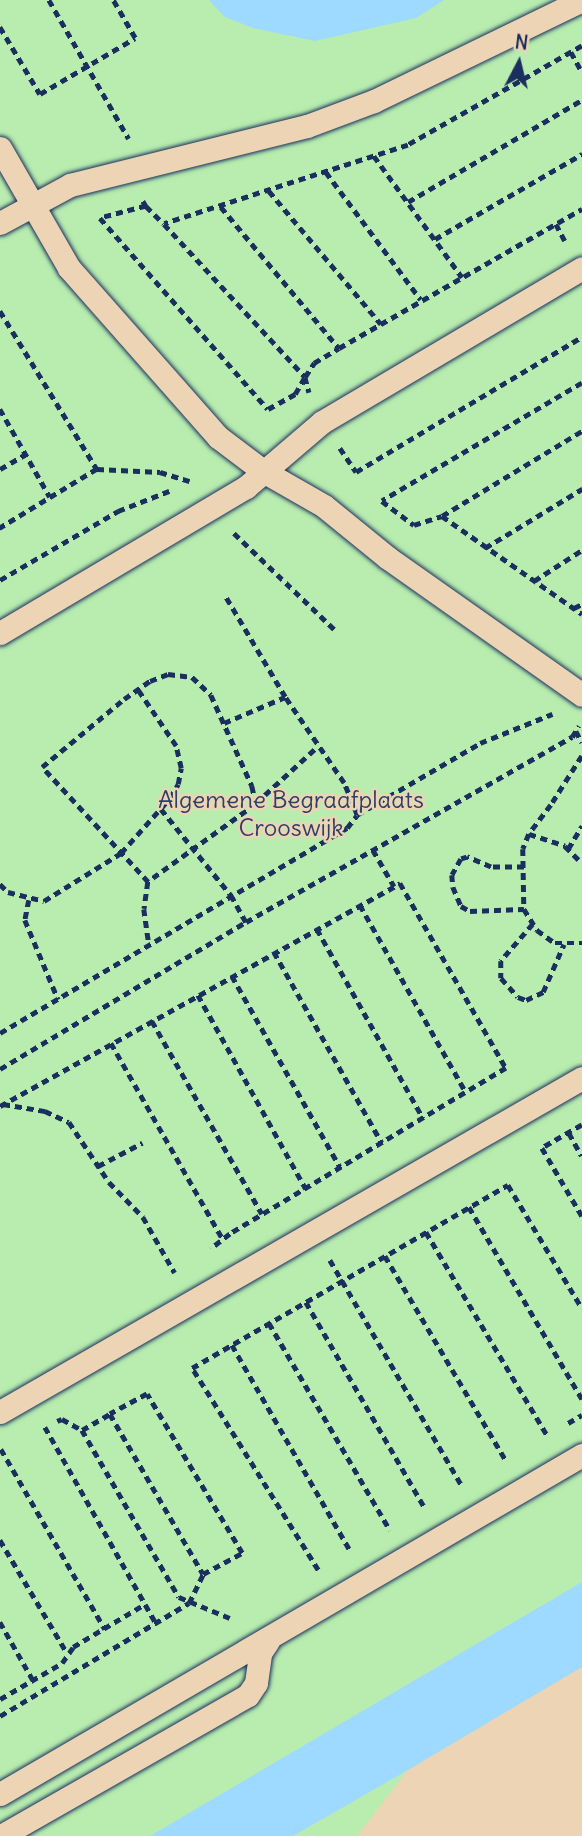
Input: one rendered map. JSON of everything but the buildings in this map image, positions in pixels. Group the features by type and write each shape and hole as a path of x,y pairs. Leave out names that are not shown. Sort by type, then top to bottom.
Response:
{"lane":[{"path":"0,223 70,185 307,126 352,110 582,0"},
{"path":"0,148 68,268 218,438 263,471 324,506 388,558 582,695"},
{"path":"0,633 246,487 322,422 582,268"},
{"path":"0,1412 582,1079"},
{"path":"0,1794 582,1455"},
{"path":"1,1836 248,1695 256,1683 261,1653 268,1640"}],"path":[{"path":"49,0 128,135 133,169"},
{"path":"0,27 40,94 135,38 113,0"},
{"path":"164,225 408,145 582,46"},
{"path":"571,52 582,72"},
{"path":"408,202 582,100"},
{"path":"435,239 582,154"},
{"path":"374,156 462,276"},
{"path":"326,172 421,300"},
{"path":"269,191 381,325"},
{"path":"140,198 305,377 311,397"},
{"path":"146,206 100,218 268,409 295,394 314,363 582,209"},
{"path":"220,207 339,348"},
{"path":"0,311 97,469"},
{"path":"322,422 356,472 582,337"},
{"path":"582,383 382,501 414,525 442,516 582,431"},
{"path":"1,411 50,497"},
{"path":"0,469 26,454"},
{"path":"0,528 97,469 160,472 193,482 118,511 0,580"},
{"path":"485,548 582,489"},
{"path":"210,510 334,631"},
{"path":"442,516 582,614"},
{"path":"534,581 582,550"},
{"path":"225,596 285,696 344,783 357,815"},
{"path":"574,608 582,604"},
{"path":"148,882 42,767 138,690 168,674 192,677 211,695 252,786 256,804"},
{"path":"0,884 8,892 29,900 44,901 121,853 161,809 178,784 181,768 176,746 138,690"},
{"path":"224,723 285,696"},
{"path":"0,1033 347,828 357,815 480,743 555,712"},
{"path":"0,1069 246,922 572,737 582,720"},
{"path":"576,730 582,743"},
{"path":"149,943 144,909 148,882 256,804 318,746"},
{"path":"582,756 551,806 529,835 523,849 524,909 533,924 555,943 582,943"},
{"path":"161,809 231,895 246,922"},
{"path":"568,849 582,826"},
{"path":"529,835 568,849 582,863"},
{"path":"373,850 394,886"},
{"path":"524,867 491,867 467,857 461,859 452,875 453,887 461,906 470,911 524,909"},
{"path":"2,1105 400,883 506,1068 262,1214 208,1252"},
{"path":"29,900 25,920 58,999"},
{"path":"360,905 466,1092"},
{"path":"533,924 501,961 501,978 518,997 526,1000 543,992 564,944"},
{"path":"317,929 423,1118"},
{"path":"274,952 382,1143"},
{"path":"232,976 340,1167"},
{"path":"198,995 306,1189"},
{"path":"152,1021 262,1214"},
{"path":"111,1043 223,1239"},
{"path":"2,1105 45,1111 69,1122 98,1166 143,1217 179,1279 170,1289 164,1318"},
{"path":"582,1125 542,1148 582,1216"},
{"path":"569,1133 582,1156"},
{"path":"98,1166 142,1143"},
{"path":"319,1571 192,1368 508,1185 582,1308"},
{"path":"469,1207 582,1399"},
{"path":"426,1232 547,1435"},
{"path":"327,1254 462,1486"},
{"path":"385,1256 510,1468"},
{"path":"306,1302 425,1508"},
{"path":"269,1323 390,1530"},
{"path":"232,1345 351,1553"},
{"path":"0,1716 189,1603 203,1574 242,1553 147,1394 82,1430"},
{"path":"110,1414 203,1574"},
{"path":"537,1441 582,1415"},
{"path":"38,1430 62,1419 82,1430 179,1597 228,1619 239,1614"},
{"path":"45,1427 156,1623"},
{"path":"11,1444 0,1450 105,1629"},
{"path":"495,1466 516,1454"},
{"path":"453,1491 473,1479"},
{"path":"413,1515 434,1502"},
{"path":"380,1536 402,1523"},
{"path":"0,1540 67,1653"},
{"path":"341,1559 361,1547"},
{"path":"310,1576 330,1565"},
{"path":"0,1699 62,1663 67,1653 145,1604"},
{"path":"0,1622 33,1680"}],"green space":[{"name":"Algemene Begraafplaats Crooswijk","path":"0,0 582,0 582,1628 227,1836 0,1836"},
{"path":"408,1770 357,1836 293,1836"}],"water":[{"path":"209,0 444,0 416,18 315,41 253,28 225,17"},
{"path":"582,1582 582,1667 408,1770 293,1836 150,1836"}]}
